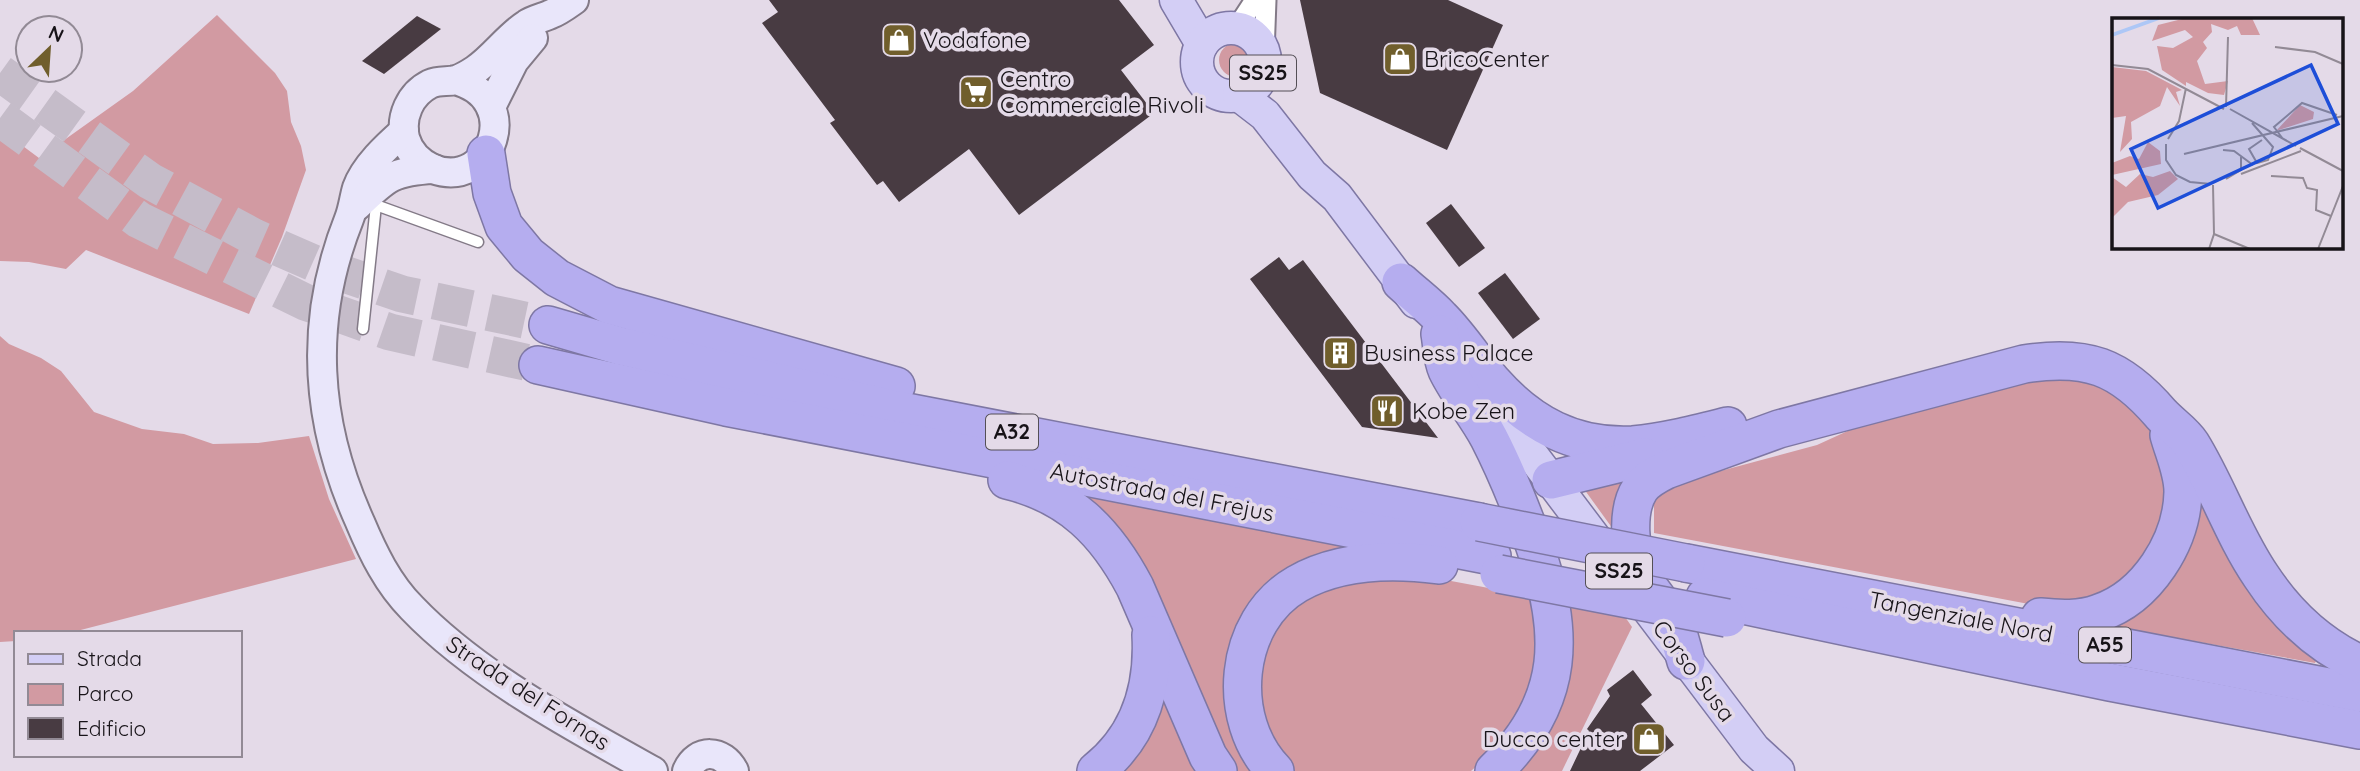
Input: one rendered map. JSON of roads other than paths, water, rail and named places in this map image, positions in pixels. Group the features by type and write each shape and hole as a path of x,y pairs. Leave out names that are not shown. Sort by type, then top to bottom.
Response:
{"highway":[{"path":"486,154 492,193 504,226 528,255 557,278 609,305 935,397 1037,420 1100,450"},
{"path":"1401,282 1442,319 1493,382 1512,401 1541,425 1574,439 1601,444 1631,445 1670,441 1780,412 1915,392"},
{"name":"Autostrada del Frejus","path":"548,326 620,346 901,411 1686,563"},
{"path":"1440,334 1447,369 1480,421 1526,522 1549,592 1554,621 1551,677 1543,702 1530,730 1514,752 1494,771"},
{"path":"1686,661 1674,621 1641,575 1634,557 1631,532 1634,505 1639,490 1649,480 1666,470 1779,429 2024,364 2071,360 2093,364 2132,383 2189,441 2259,573 2275,596 2296,620 2325,645 2360,663"},
{"name":"Autostrada del Frejus","path":"538,365 726,407 1716,608"},
{"path":"726,407 786,434 1020,483 1065,503 1105,538 1122,561 1208,756 1218,771"},
{"path":"1850,595 1904,591 2042,618 2073,619 2098,614 2121,603 2140,588 2158,566 2171,542 2179,516 2183,493 2181,473 2163,416"},
{"path":"1551,480 1742,433 1779,429"},
{"path":"1275,771 1252,737 1243,709 1242,679 1248,649 1259,624 1276,602 1297,584 1325,572 1357,565 1391,562 1495,565"},
{"name":"Tangenziale Nord","path":"1686,563 2360,693"},
{"name":"Tangenziale Nord","path":"1716,608 1806,620 2360,730"},
{"path":"1096,771 1118,750 1144,705 1150,683 1152,658 1149,620"},
{"path":"2109,682 2189,715 2360,748"}],"main road":[{"name":"SS25","path":"1176,0 1221,34 1254,37 1264,64 1251,89 1239,94 1220,93 1204,82 1198,63 1221,34"},
{"name":"SS25","path":"1195,0 1221,34"},
{"name":"Corso Susa","path":"1264,64 1270,89 1325,165 1337,197"},
{"name":"Corso Susa","path":"1239,94 1265,115 1312,175 1337,197 1686,661 1754,749 1778,771"}],"street":[{"path":"1221,34 1255,0"},
{"path":"1264,64 1266,0"},
{"path":"455,80 473,72 491,58 528,23 563,7"},
{"path":"492,107 514,61 563,7"},
{"path":"364,205 392,176 409,170 462,170 475,164 486,154 495,131 492,107 477,89 455,80 441,80 428,85 417,93 404,117 404,131 413,154 434,169"},
{"name":"Strada del Fornas","path":"404,131 388,144 357,187 364,205 330,275 323,322 322,387 330,441 351,503 373,551 410,607 466,656 559,717 653,771"},
{"path":"687,771 693,761 708,754 724,758 734,771"}],"lane":[{"path":"364,205 478,242"},
{"name":"Strada del Fornas","path":"363,329 364,205"}],"tunnel":[{"path":"0,73 150,181 254,237 318,265 402,294 548,325"},
{"path":"0,118 139,220 305,302 390,332 538,365"}],"place":[{"name":"Vodafone","path":"899,40"},
{"name":"BricoCenter","path":"1400,59"},
{"name":"Centro Commerciale Rivoli","path":"976,92"},
{"name":"Business Palace","path":"1340,353"},
{"name":"Kobe Zen","path":"1387,411"},
{"name":"Ducco center","path":"1649,739"}]}
